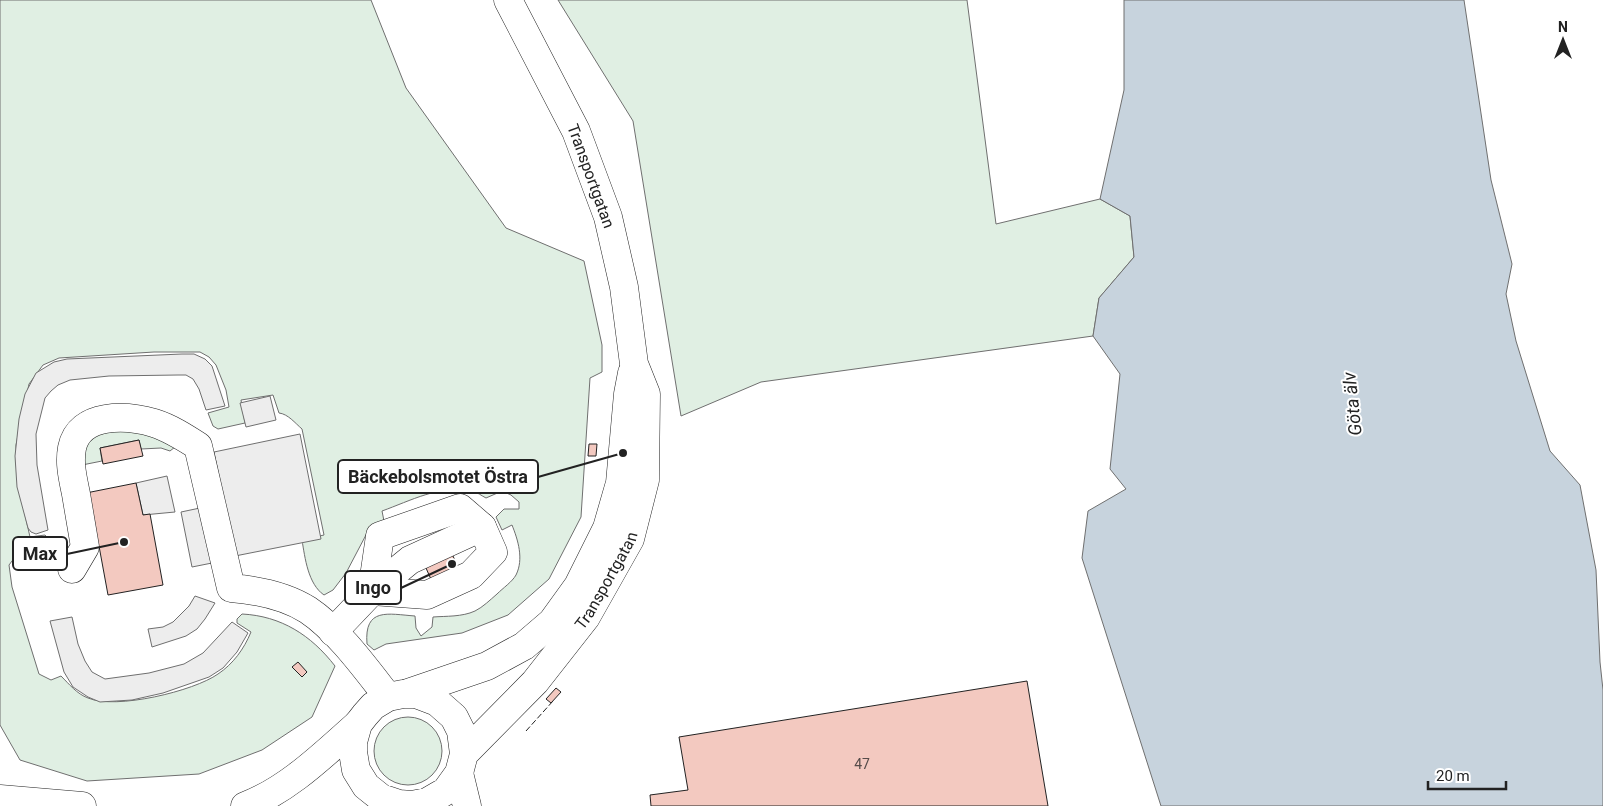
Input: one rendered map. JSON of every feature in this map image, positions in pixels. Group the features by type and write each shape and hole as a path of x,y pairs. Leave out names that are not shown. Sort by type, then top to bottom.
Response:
{"street":[{"name":"Transportgatan","path":"358,724 352,752 356,770 366,786 380,798 392,805 420,804 434,799 446,791 462,764 535,682 586,617 630,539 645,480 646,394 634,364 624,287 608,217 576,131 508,0"},
{"name":"Transportgatan","path":"245,806 260,801 299,775 358,724 369,710 398,695 487,666 524,646 552,622 578,586 607,528 620,483 628,394 634,364"},
{"path":"72,569 85,547 71,464 72,447 76,435 88,425 102,419 119,418 134,418 155,423 179,434 198,446 231,588 255,590 271,594 307,610 333,632 360,662 398,695 430,698 449,712 461,731 462,764 467,806"},
{"path":"333,632 372,592 488,540 460,508 380,536 372,592"},
{"path":"0,799 82,806"}],"green space":[{"path":"0,0 371,0 406,88 506,228 584,261 602,345 602,372 590,378 581,517 549,579 508,615 462,633 386,644 374,650 367,644 367,632 369,624 380,615 415,616 416,628 421,636 432,627 433,617 459,615 475,611 510,583 516,575 520,563 518,543 512,525 502,530 496,517 504,509 519,509 519,502 511,495 502,491 486,498 478,493 460,489 426,495 382,511 384,521 372,526 346,573 333,590 324,595 311,578 302,540 324,535 302,429 288,417 279,413 273,395 241,400 245,423 218,429 213,426 208,413 229,407 226,390 216,365 209,357 200,352 154,352 59,358 43,365 29,384 16,445 16,463 19,488 30,537 45,535 53,549 50,554 28,540 9,565 12,587 39,674 51,680 61,676 80,694 101,701 135,700 192,687 218,674 233,661 241,650 251,632 237,623 237,619 242,614 270,619 294,629 316,645 335,666 312,717 262,750 199,774 87,781 20,760 0,725"},
{"path":"558,0 967,0 996,224 1100,199 1130,216 1134,257 1099,298 1093,336 761,382 681,416 633,121"},
{"path":"128,424 175,447 170,451 161,448 141,449 139,440 100,448 102,461 77,466 80,438"},
{"path":"401,717 415,717 427,722 437,732 442,744 442,758 437,770 427,780 415,785 401,785 389,780 379,770 374,758 374,744 379,732 389,722"}],"shaded area":[{"path":"194,354 205,359 212,366 225,406 206,410 199,389 193,379 186,375 109,376 70,380 58,385 45,398 36,434 37,465 48,530 36,534 31,532 28,528 17,487 15,456 19,419 25,394 36,373 54,362 67,359"},
{"path":"270,396 276,420 246,427 240,403"},
{"path":"300,434 321,539 235,556 214,452"},
{"path":"167,476 175,512 143,515 136,483"},
{"path":"200,508 212,563 192,567 181,512"},
{"path":"195,596 215,603 197,629 186,636 152,647 148,629 163,627 173,622 189,606"},
{"path":"72,617 78,644 85,661 92,672 105,679 149,673 184,664 203,653 232,622 248,633 237,652 223,668 209,677 163,693 132,700 100,702 73,687 64,672 50,621"}],"water":[{"name":"Göta älv","path":"1124,0 1464,0 1491,180 1512,264 1506,294 1516,341 1550,451 1580,485 1596,570 1603,690 1603,806 1161,806 1082,558 1088,511 1126,489 1110,469 1120,374 1093,336 1099,298 1134,257 1130,216 1100,199 1124,90"}],"building":[{"path":"139,440 143,456 103,464 100,448"},
{"path":"589,444 597,444 596,456 588,456"},
{"path":"136,483 143,515 150,514 163,585 108,595 99,546 94,547 86,493"},
{"path":"446,540 467,588 440,600 419,552"},
{"path":"298,662 307,672 302,677 292,667"},
{"path":"1027,681 1048,806 651,806 650,795 688,790 679,737"},
{"path":"556,688 561,692 551,703 546,699"}],"fence":[{"path":"526,731 553,701"}],"place":[{"name":"Bäckebolsmotet Östra","path":"623,453"},
{"name":"Max","path":"124,542"},
{"name":"Ingo","path":"452,564"}]}
